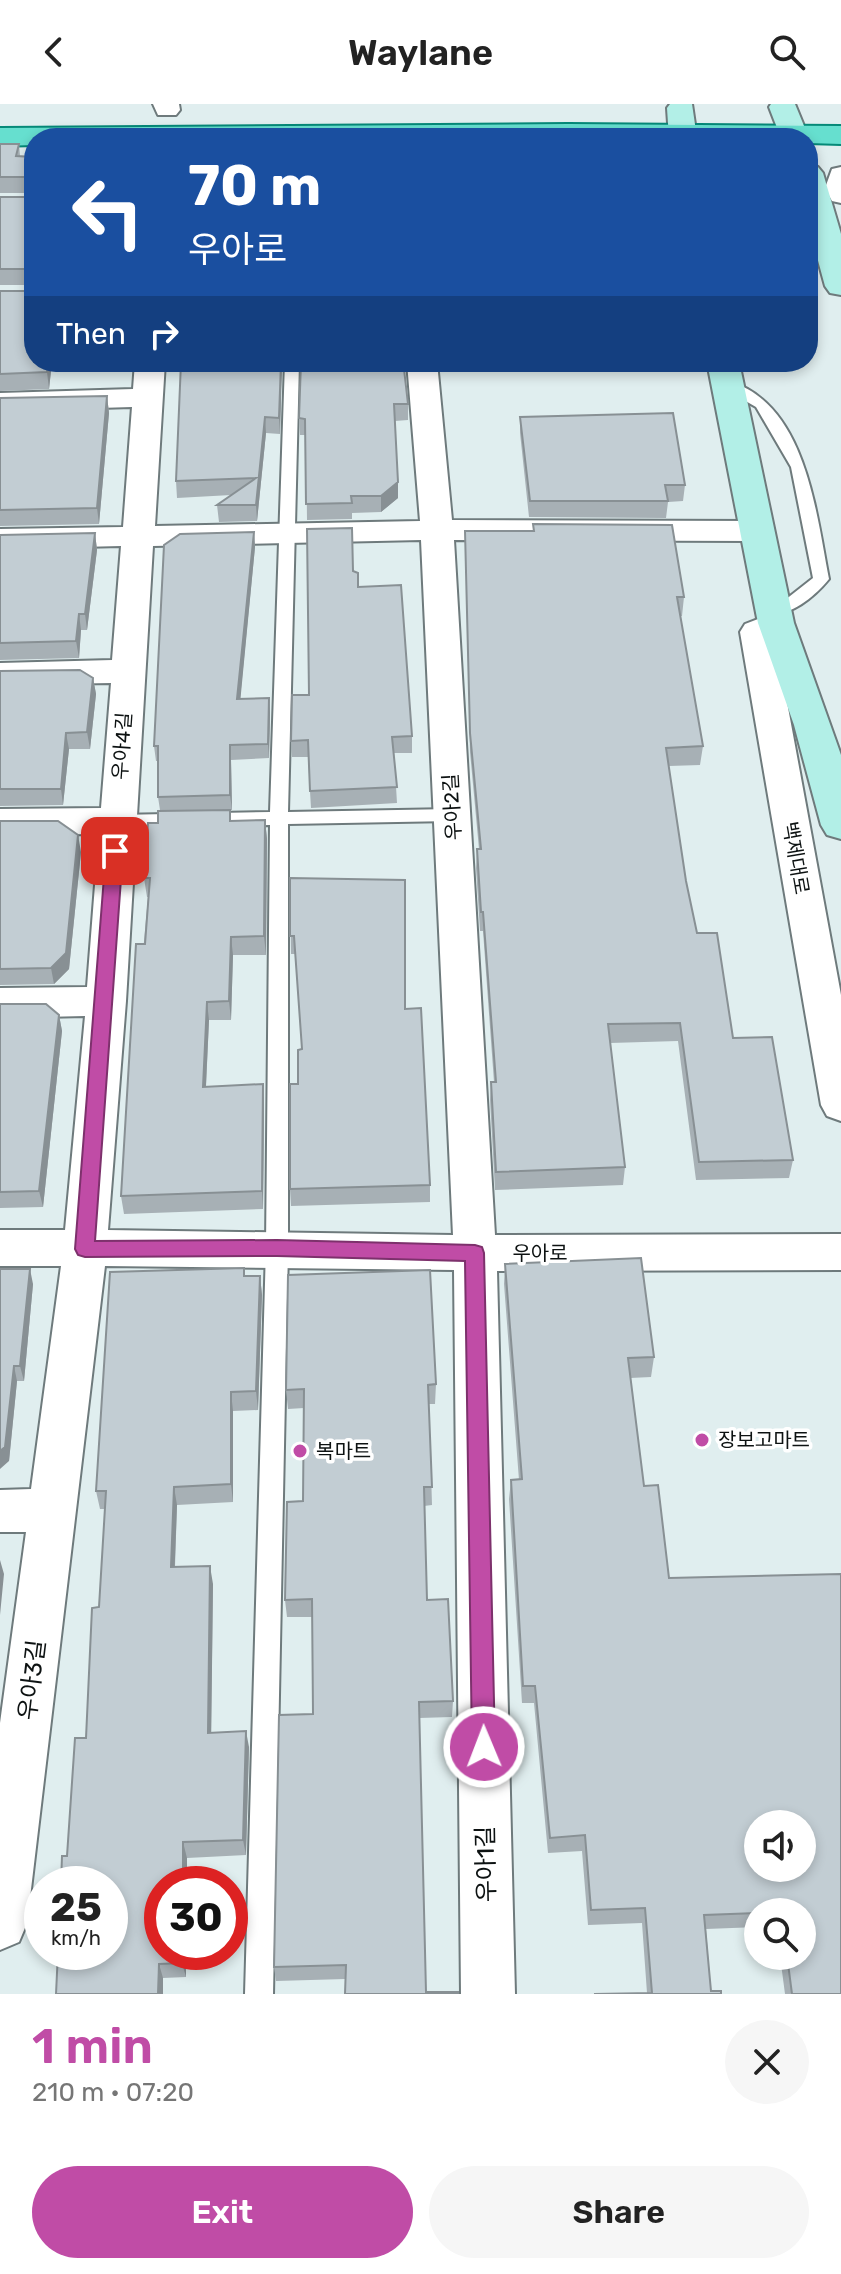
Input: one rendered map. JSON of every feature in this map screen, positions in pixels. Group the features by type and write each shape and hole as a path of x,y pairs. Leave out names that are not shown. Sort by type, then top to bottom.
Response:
{"main road":[{"path":"630,128 783,106 814,107"},
{"path":"0,110 166,122 340,128"},
{"path":"100,128 166,122 682,121 731,128"},
{"path":"0,137 24,135"},
{"path":"818,136 841,135"}],"street":[{"path":"783,106 791,128"},
{"path":"822,183 841,284"},
{"name":"우아4길","path":"85,1249 106,1001 149,372"},
{"name":"우아2길","path":"423,372 437,530 475,1253"},
{"path":"725,374 775,616 813,725 841,825"},
{"path":"0,402 148,398"},
{"path":"0,539 437,530 758,531"},
{"name":"백제대로","path":"775,616 757,632 841,1105"},
{"path":"0,674 128,671"},
{"path":"0,822 117,821"},
{"path":"0,1003 106,1001"},
{"name":"우아로","path":"0,1248 277,1248 475,1253 841,1252"},
{"name":"우아3길","path":"0,1923 5,1850 54,1510 85,1249"},
{"name":"우아1길","path":"475,1253 488,1994"},
{"path":"0,1511 54,1510"}],"lane":[{"path":"259,1994 277,1248 279,821 292,372"},
{"path":"725,374 762,404 799,467 821,579 775,616"},
{"path":"117,821 279,821 452,815"}],"building":[{"path":"0,144 19,144 16,156 24,156 24,177 0,177"},
{"path":"0,197 24,197 24,269 0,269"},
{"path":"0,291 24,291 24,372 47,372 0,374"},
{"path":"181,372 281,372 279,418 265,417 256,505 217,505 256,478 176,481"},
{"path":"301,372 404,372 408,404 394,404 398,482 381,496 351,496 352,503 306,504 305,419 299,418"},
{"path":"107,396 97,508 0,510 0,398"},
{"path":"673,413 685,485 665,485 668,501 530,501 520,417"},
{"path":"533,524 672,525 684,597 677,597 703,746 666,748 686,881 697,933 717,933 733,1038 772,1037 793,1160 699,1162 680,1023 608,1024 625,1167 496,1172 491,1082 496,1082 470,733 465,531 534,531"},
{"path":"352,528 353,571 358,573 358,587 401,585 412,736 392,737 397,787 310,791 308,740 291,741 292,695 309,695 307,529"},
{"path":"254,532 237,699 269,698 268,744 230,745 230,795 158,797 158,746 154,746 164,545 180,534"},
{"path":"95,533 85,614 79,614 76,641 0,643 0,535"},
{"path":"80,670 93,678 87,732 66,733 61,789 0,789 0,671"},
{"path":"230,810 230,821 265,820 264,936 231,937 229,1001 207,1002 203,1087 263,1084 262,1191 121,1196 136,944 145,944 150,878 144,878 148,823 158,823 158,811"},
{"path":"0,821 58,821 78,835 66,953 51,968 0,969"},
{"path":"290,878 405,880 405,1009 421,1008 430,1185 290,1189 290,1084 298,1084 298,1050 302,1049 294,936 290,936"},
{"path":"0,1004 46,1004 59,1015 39,1191 0,1192"},
{"path":"641,1258 654,1357 628,1358 644,1486 658,1485 669,1578 841,1574 841,1994 792,1994 789,1970 816,1970 816,1898 744,1898 744,1913 704,1915 711,1991 721,1991 721,1994 594,1994 652,1993 645,1908 591,1910 585,1835 550,1838 535,1686 523,1686 511,1480 522,1479 505,1264"},
{"path":"244,1268 244,1276 260,1276 256,1391 231,1392 231,1484 174,1487 171,1567 210,1566 208,1733 246,1731 243,1840 183,1842 183,1866 144,1866 144,1970 159,1970 158,1994 56,1994 57,1970 128,1970 128,1866 62,1866 62,1856 67,1856 75,1738 86,1738 92,1608 99,1607 106,1491 96,1491 110,1272"},
{"path":"0,1269 30,1269 20,1366 14,1366 5,1447 0,1451"},
{"path":"430,1270 436,1384 428,1385 432,1487 424,1487 427,1600 448,1599 453,1701 419,1702 426,1992 458,1994 345,1994 346,1965 274,1967 279,1715 313,1714 312,1599 285,1600 287,1502 303,1501 304,1389 286,1390 288,1275"}],"place":[{"name":"장보고마트","path":"702,1440"},
{"name":"복마트","path":"300,1451"}],"route":[{"path":"115,851 85,1249 277,1248 475,1253 484,1747"}]}
